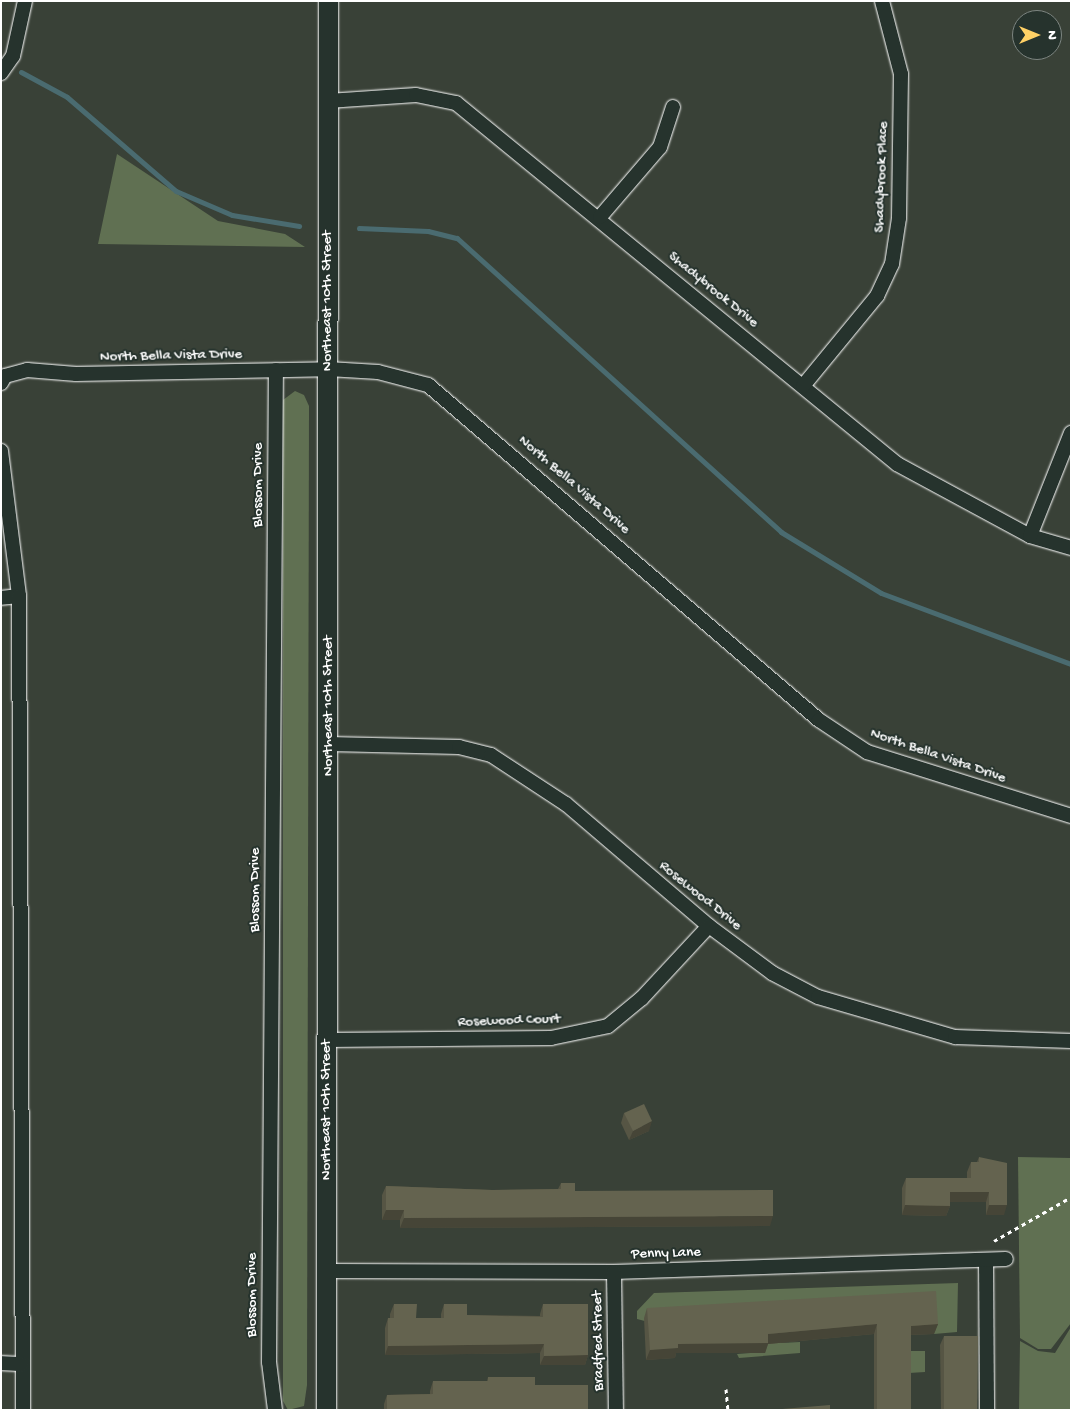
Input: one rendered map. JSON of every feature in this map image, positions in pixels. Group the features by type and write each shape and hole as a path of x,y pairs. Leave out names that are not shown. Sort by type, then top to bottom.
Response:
{"main road":[{"name":"Northeast 10th Street","path":"326,1410 329,744 328,1"}],"street":[{"path":"1,73 12,56 25,1"},
{"name":"Shadybrook Place","path":"803,386 877,296 892,264 900,218 901,74 882,1"},
{"name":"Shadybrook Drive","path":"328,101 416,95 456,103 600,217 897,464 1030,536 1071,548"},
{"path":"600,217 660,147 673,107"},
{"name":"North Bella Vista Drive","path":"1,383 5,376 27,370 76,374 328,370 405,377 453,402 819,720 867,752 1071,816"},
{"name":"Blossom Drive","path":"275,1410 269,1352 276,370"},
{"path":"1030,536 1071,433"},
{"path":"1,451 19,596 23,1410"},
{"path":"1,598 19,596"},
{"name":"Rosewood Drive","path":"329,744 459,747 490,755 566,804 709,926 772,973 818,997 955,1037 1071,1041"},
{"name":"Rosewood Court","path":"327,1040 551,1038 608,1026 642,998 709,926"},
{"name":"Penny Lane","path":"326,1271 614,1272 1006,1259"},
{"path":"986,1260 987,1410"},
{"name":"Bradfred Street","path":"614,1272 616,1410"},
{"path":"1,1363 22,1364"}],"path":[{"path":"994,1241 1071,1197"},
{"path":"726,1389 728,1410"}],"green space":[{"path":"117,154 218,221 285,234 305,247 98,244"},
{"path":"295,391 304,395 309,406 307,1385 304,1406 288,1410 283,1401 283,400"},
{"path":"1018,1157 1071,1158 1071,1323 1051,1349 1038,1349 1020,1338"},
{"path":"958,1283 957,1332 934,1334 932,1295 779,1310 781,1343 800,1342 800,1353 739,1358 737,1354 765,1352 637,1319 637,1311 654,1293"},
{"path":"1071,1327 1071,1410 1019,1410 1020,1341 1038,1351 1055,1353"},
{"path":"908,1351 925,1351 925,1372 909,1373"}],"building":[{"path":"644,1104 652,1121 633,1131 624,1113"},
{"path":"979,1157 1007,1163 1007,1205 989,1205 989,1192 950,1192 950,1206 905,1205 906,1178 971,1178 971,1162 979,1162"},
{"path":"561,1183 575,1183 575,1191 773,1190 773,1216 404,1218 404,1210 386,1210 386,1186 492,1190 561,1189"},
{"path":"936,1291 938,1324 911,1326 911,1410 877,1410 877,1324 768,1334 768,1343 678,1344 678,1348 650,1350 647,1308"},
{"path":"394,1304 417,1304 416,1318 444,1318 444,1304 467,1304 467,1315 543,1317 543,1304 588,1304 588,1355 544,1356 544,1344 388,1346 388,1318 394,1318"},
{"path":"944,1336 978,1336 977,1410 944,1410"},
{"path":"488,1377 535,1377 535,1385 588,1385 588,1410 387,1410 387,1395 433,1394 433,1381 488,1381"},
{"path":"830,1405 830,1410 770,1410"}],"waterway":[{"path":"21,72 67,97 176,191 232,215 299,226"},
{"path":"359,228 428,231 457,238 781,532 881,593 1071,664"}]}
